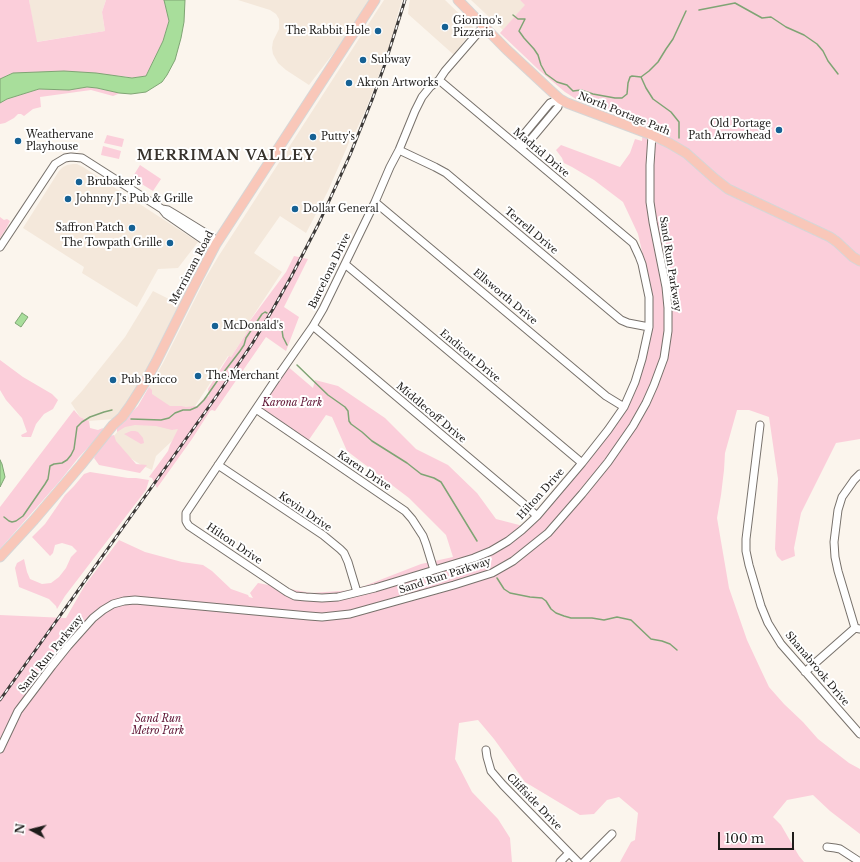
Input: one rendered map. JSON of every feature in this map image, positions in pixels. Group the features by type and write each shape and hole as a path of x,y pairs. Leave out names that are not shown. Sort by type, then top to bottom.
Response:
{"main road":[{"name":"Merriman Road","path":"0,557 34,520 113,425 122,417 138,394 156,362 216,244 375,0"},
{"name":"North Portage Path","path":"458,0 545,86 560,98 669,143 686,153 728,189 830,237 853,257 860,261"}],"street":[{"name":"Barcelona Drive","path":"186,521 186,513 323,309 375,202 422,97 430,87 439,80 484,26"},
{"name":"Madrid Drive","path":"439,80 631,241"},
{"path":"519,147 527,144 558,107 560,98"},
{"name":"Sand Run Parkway","path":"0,749 18,711 52,666 94,618 113,604 135,600 302,616 322,617 350,614 488,574 513,561 540,540 582,494 626,436 646,404 664,358 668,331 668,308 665,283 652,222 650,202 652,135"},
{"name":"Terrell Drive","path":"399,150 435,166 446,173 621,320 628,323 649,327"},
{"path":"0,247 55,164 65,158 71,157 82,158 162,209 166,214 174,216 190,227 208,243 216,244"},
{"name":"Ellsworth Drive","path":"375,202 606,396 624,407"},
{"name":"Hilton Drive","path":"186,521 189,526 291,594 306,598 338,597 375,588 474,558 491,551 512,538 536,516 582,463 624,407 635,382 646,344 650,309 648,289 639,256 631,241"},
{"name":"Endicott Drive","path":"345,264 582,463"},
{"name":"Middlecoff Drive","path":"313,326 525,505 536,516"},
{"name":"Karen Drive","path":"256,409 405,511 423,536 434,570"},
{"name":"Shanabrook Drive","path":"760,425 746,531 746,545 747,558 761,606 768,623 781,644 860,734"},
{"name":"Kevin Drive","path":"218,465 337,546 344,553 348,562 357,592"},
{"path":"806,672 858,628 838,571 834,542 838,510 842,497 860,474"},
{"name":"Cliffside Drive","path":"486,750 491,771 503,786 578,862"},
{"path":"584,862 612,834"},
{"path":"827,847 840,849 860,862"},
{"path":"560,862 569,853"}],"shaded area":[{"path":"29,0 106,0 102,12 105,31 36,42"},
{"path":"164,0 185,0 184,22 175,60 162,82 146,92 131,94 87,87 69,90 39,89 7,99 0,103 0,79 13,73 64,71 96,73 132,78 146,76 163,41 169,21"},
{"path":"238,0 369,0 342,42 309,85 286,70 278,63 273,54 273,41 279,29 279,19 276,14 270,10"},
{"path":"384,0 402,0 396,20 397,21 387,53 366,109 352,139 351,138 328,191 306,233 280,216 254,253 282,272 249,322 251,326 231,357 228,356 172,441 156,456 152,470 143,466 107,444 136,410 163,363 205,279 218,257"},
{"path":"410,0 445,0 473,27 472,31 454,55 408,14"},
{"path":"471,0 520,0 526,5 503,30"},
{"path":"73,164 83,167 198,242 178,268 158,269 137,307 82,273 84,267 23,228 59,171 67,165"},
{"path":"153,291 179,304 148,366 128,401 114,419 89,421 80,417 71,403 125,337"},
{"path":"22,313 28,317 21,327 15,323"},
{"path":"0,460 5,477 0,487"}],"green space":[{"path":"0,0 29,0 37,42 105,31 102,12 106,0 164,0 169,21 163,41 146,76 132,78 123,76 13,73 0,79"},
{"name":"Sand Run Metro Park","path":"520,0 860,0 860,439 836,443 801,513 794,548 795,556 782,561 777,556 775,549 778,479 769,417 749,410 737,410 725,453 717,518 729,588 747,640 769,687 818,739 849,763 860,769 860,834 830,811 813,795 787,800 773,817 781,825 804,862 620,862 631,842 635,840 638,813 619,797 607,800 594,814 580,815 525,782 494,739 478,720 459,723 455,759 472,792 498,819 510,838 512,862 0,862 0,615 66,618 85,585 119,540 145,552 182,562 203,565 212,571 231,589 253,598 250,593 258,583 311,593 354,590 421,564 453,557 446,535 409,498 347,451 332,417 326,415 306,444 256,409 286,365 313,388 315,380 338,386 385,418 416,449 448,465 477,493 496,519 527,527 631,397 649,348 653,315 648,277 638,234 623,202 594,180 564,163 556,150 561,145 620,167 630,153 635,139 642,141 643,124 590,105 565,92 540,71 500,33 525,5"},
{"path":"87,87 119,93 113,96 91,90 40,97 41,107 33,109 24,116 18,114 5,123 0,124 0,103 7,99 39,89 69,90"},
{"path":"107,135 124,139 122,147 104,143"},
{"path":"103,146 121,151 119,159 101,155"},
{"path":"140,165 161,179 153,191 132,178"},
{"path":"0,217 4,220 7,219 10,221 0,238"},
{"path":"294,256 308,259 284,307 299,317 286,351 266,337 215,411 210,411 157,488 152,478 149,477 168,451 178,429 172,430 156,426 135,425 125,427 117,432 117,427 138,406 149,387 152,390 152,394 170,406 197,406 205,397 209,396 208,389 229,356 231,357 251,326 249,322 286,272"},
{"path":"0,360 23,377 52,394 58,400 53,409 44,414 36,424 31,437 22,437 21,435 27,432 22,418 6,400 0,390"},
{"path":"74,410 80,417 89,421 90,428 98,430 103,428 102,433 79,457 0,549 0,507"},
{"path":"131,431 138,432 143,438 144,443 141,444 124,434"},
{"path":"114,435 116,441 136,464 147,465 140,473 99,465 94,458 110,436"},
{"path":"90,472 149,480 146,490 65,596 57,609 49,599 19,587 15,568 17,563 24,559 30,579 42,584 51,583 59,577 66,568 71,557 77,551 72,546 62,543 55,545 53,553 50,556 32,537 45,524 65,495 84,474"}],"waterway":[{"path":"699,10 735,3 762,18 771,17 817,44 838,74"},
{"path":"513,15 518,19 525,19 519,31 538,55 546,74 557,82 567,85 573,91 581,90 593,94 622,98 627,94 630,77 641,77 658,62 673,39 686,11"},
{"path":"641,77 653,99 671,112 679,122 679,138"},
{"path":"131,419 161,420 169,418 175,413 183,410 190,410 197,407 204,400 240,351 246,338 262,314 265,312 267,313"},
{"path":"280,321 283,337 287,345"},
{"path":"297,365 328,395 345,407 348,411 349,421 351,424 372,441 407,463 421,474 441,482 477,541"},
{"path":"4,517 12,522 23,516 48,479 50,466 62,463 71,455 74,449 77,427 90,417 112,410"},
{"path":"497,578 504,589 510,593 542,598 551,609 564,616 571,618 592,618 604,620 617,617 631,620 651,639 670,644 677,650"}],"railway":[{"path":"0,700 218,394 252,344 273,309 319,223 350,155 385,64 405,0"}],"place":[{"name":"Gionino's Pizzeria","path":"445,27"},
{"name":"The Rabbit Hole","path":"378,31"},
{"name":"Subway","path":"363,60"},
{"name":"Akron Artworks","path":"349,83"},
{"name":"Old Portage Path Arrowhead","path":"779,130"},
{"name":"Putty's","path":"313,137"},
{"name":"Weathervane Playhouse","path":"18,141"},
{"name":"Brubaker's","path":"79,182"},
{"name":"Johnny J's Pub & Grille","path":"68,199"},
{"name":"Dollar General","path":"295,209"},
{"name":"Saffron Patch","path":"132,228"},
{"name":"The Towpath Grille","path":"170,243"},
{"name":"McDonald's","path":"215,326"},
{"name":"The Merchant","path":"198,376"},
{"name":"Pub Bricco","path":"113,380"}],"district":[{"name":"MERRIMAN VALLEY","path":"226,156"}],"park label":[{"name":"Karona Park","path":"292,403"}]}
